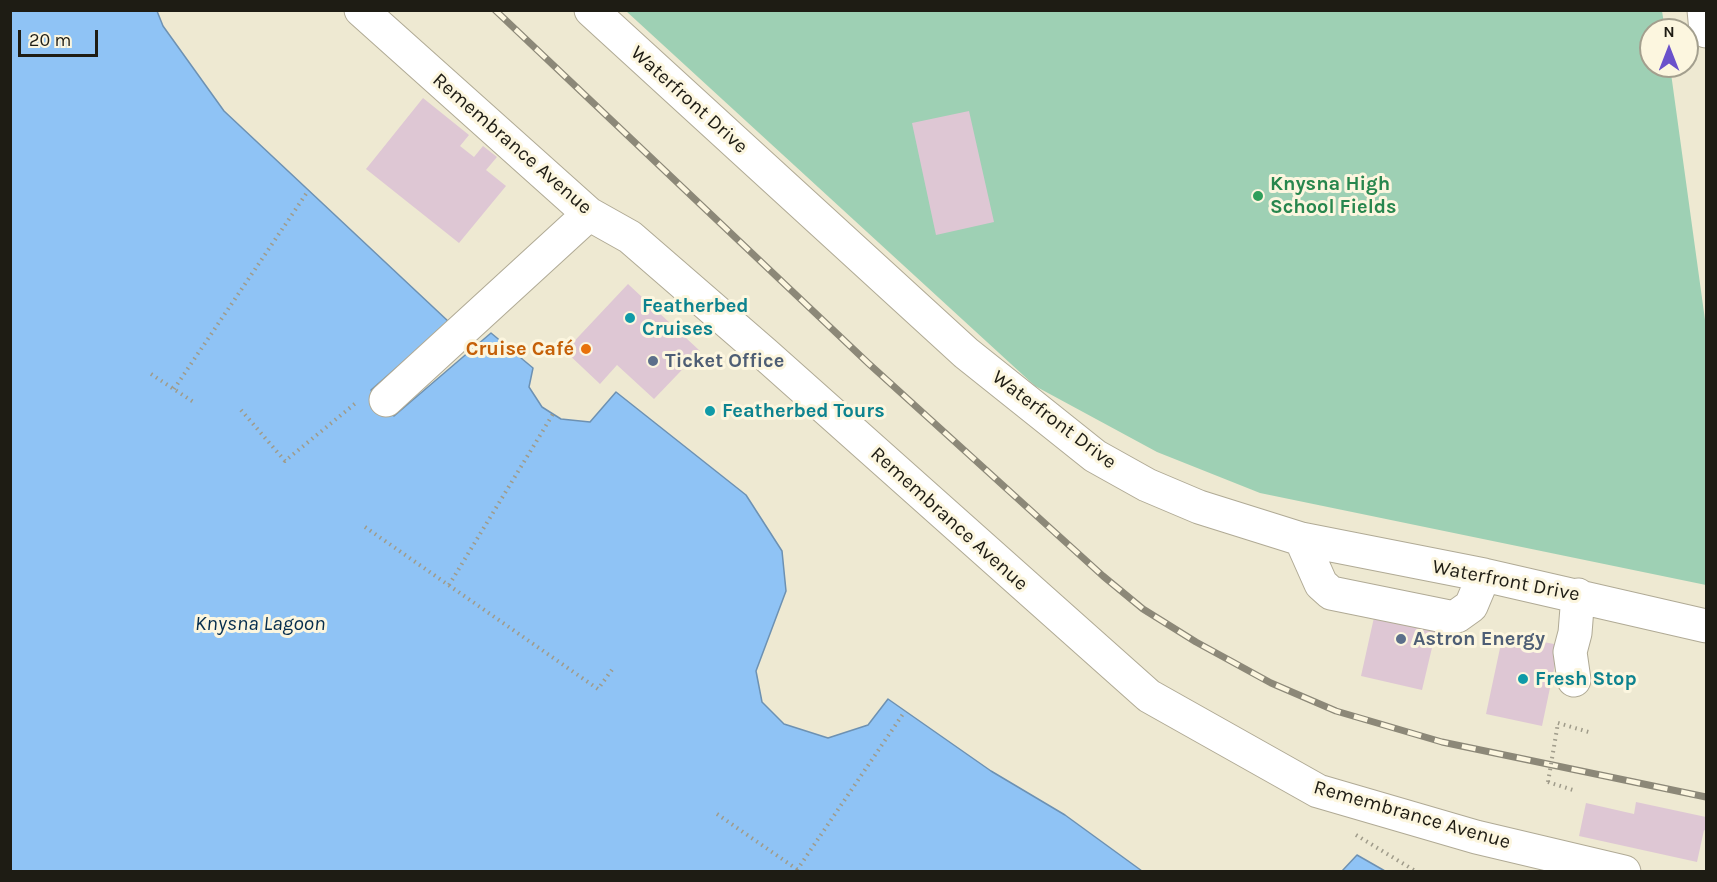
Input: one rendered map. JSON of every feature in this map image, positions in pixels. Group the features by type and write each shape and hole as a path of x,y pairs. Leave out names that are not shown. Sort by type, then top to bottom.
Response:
{"street":[{"name":"Remembrance Avenue","path":"361,10 589,214 630,237 747,338 1149,696 1318,791 1476,837 1624,872"},
{"name":"Waterfront Drive","path":"591,10 966,353 1095,456 1147,485 1199,507 1301,539 1698,618"},
{"path":"1704,10 1707,31"},
{"path":"374,398 589,214"},
{"path":"1301,539 1321,584 1331,593 1456,616 1471,606 1484,575"},
{"path":"1574,680 1570,652 1575,633 1578,595"}],"path":[{"path":"174,389 309,190"},
{"path":"151,374 195,403"},
{"path":"241,410 285,461 374,398"},
{"path":"448,585 553,414"},
{"path":"365,526 598,689 614,667"},
{"path":"717,814 798,871 905,711"},
{"path":"1573,790 1548,782 1558,723 1592,733"},
{"path":"1349,830 1417,872"}],"green space":[{"name":"Knysna High School Fields","path":"626,11 1662,11 1663,18 1639,18 1639,78 1672,78 1706,327 1706,585 1260,493 1157,452 1035,386"}],"water":[{"name":"Knysna Lagoon","path":"10,11 157,11 163,26 224,111 449,322 371,390 394,416 491,333 533,368 529,387 542,407 553,414 561,419 590,422 616,392 746,495 782,551 786,591 756,671 762,702 784,724 828,738 868,725 888,699 991,771 1065,815 1142,871 11,871"},
{"path":"1357,855 1385,871 1342,871"}],"building":[{"path":"423,98 469,135 460,146 474,157 483,146 497,157 486,170 506,186 459,243 366,169"},
{"path":"969,111 994,222 936,235 912,123"},
{"name":"Featherbed Cruises","path":"628,284 700,351 654,399 617,365 600,384 565,351"},
{"path":"1377,604 1439,618 1422,690 1361,676"},
{"name":"Fresh Stop","path":"1503,634 1559,645 1542,726 1486,714"},
{"path":"1636,802 1706,817 1706,831 1704,830 1697,862 1579,836 1586,803 1634,814"}],"railway":[{"path":"495,10 868,363 1103,576 1143,609 1196,642 1271,683 1336,711 1442,742 1706,797"}],"place":[{"name":"Knysna High School Fields","path":"1258,196"},
{"name":"Featherbed Cruises","path":"630,318"},
{"name":"Cruise Café","path":"586,349"},
{"name":"Ticket Office","path":"653,361"},
{"name":"Featherbed Tours","path":"710,411"},
{"name":"Astron Energy","path":"1401,639"},
{"name":"Fresh Stop","path":"1523,679"}]}
